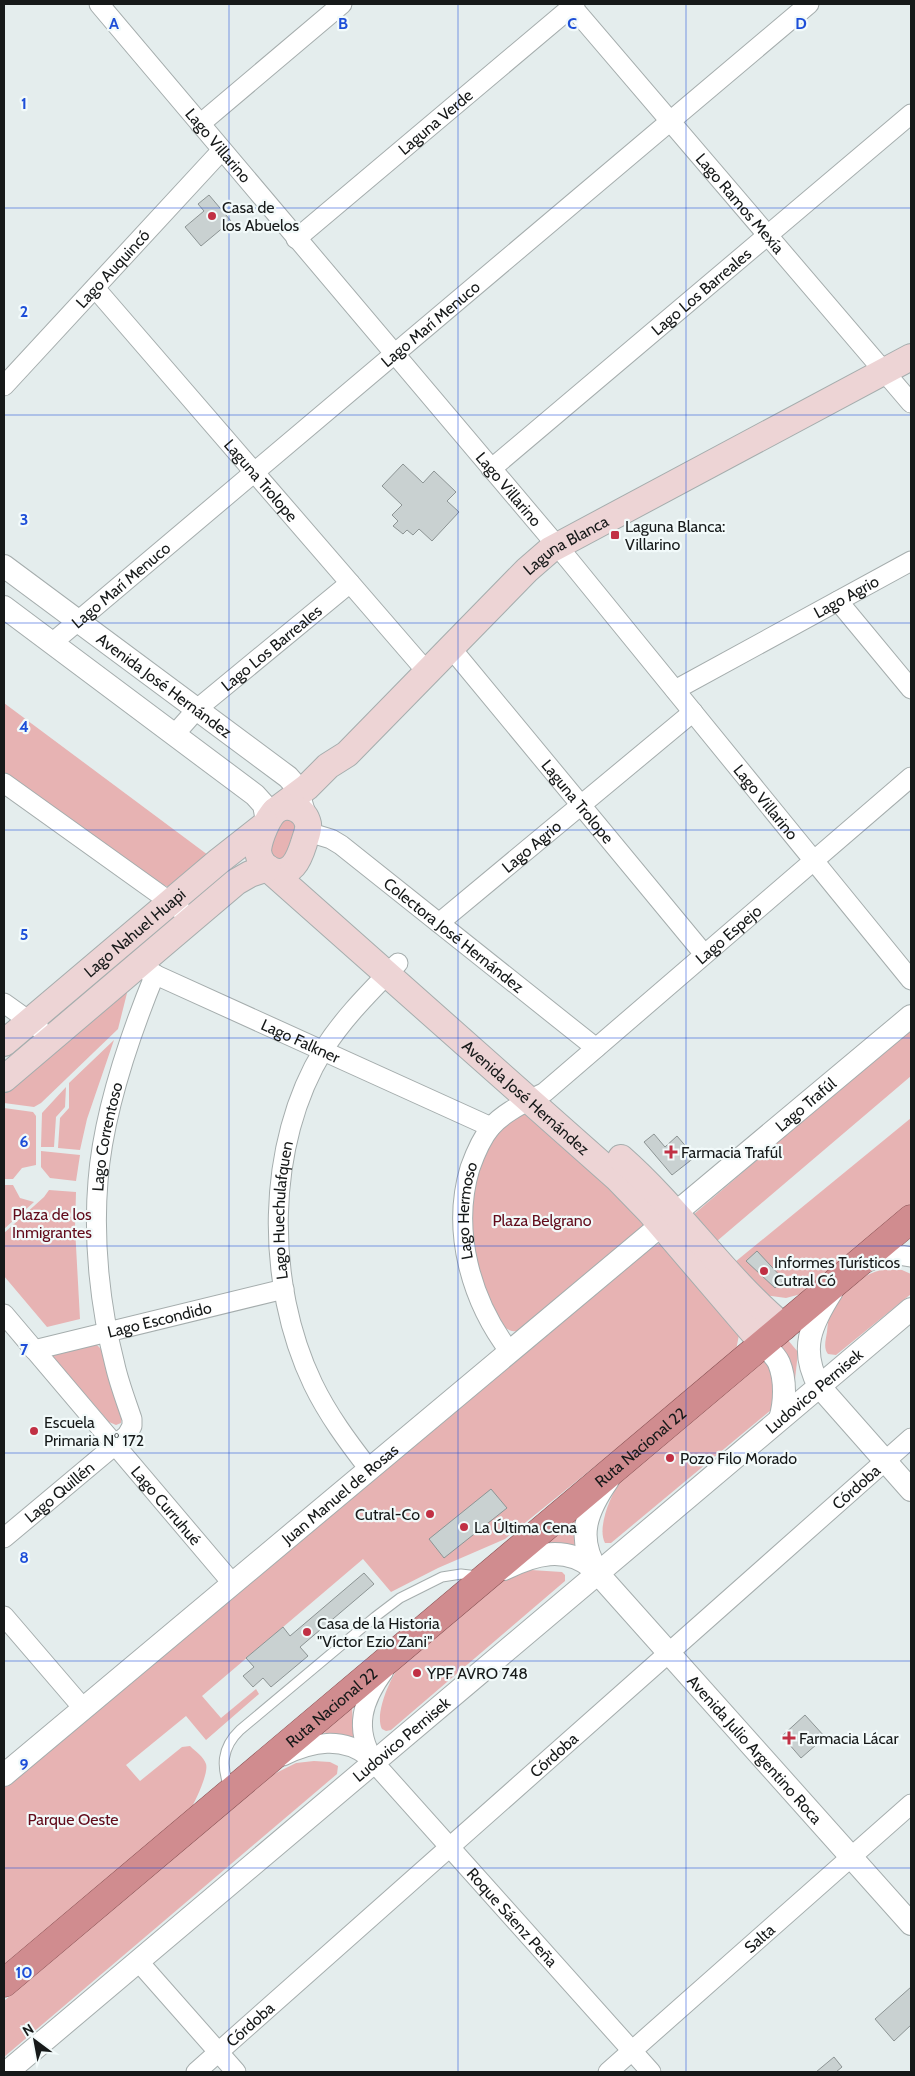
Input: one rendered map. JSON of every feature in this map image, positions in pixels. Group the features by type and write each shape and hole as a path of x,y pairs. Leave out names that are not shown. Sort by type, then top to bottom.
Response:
{"highway":[{"name":"Ruta Nacional 22","path":"4,1983 911,1220"}],"main road":[{"name":"Laguna Blanca","path":"269,819 328,766 347,754 527,570 557,546 911,356"},
{"name":"Laguna Blanca","path":"307,825 316,799 338,772 347,754"},
{"path":"269,819 283,807 293,808 301,812 307,825 299,858 294,866 279,872 269,869"},
{"name":"Avenida José Hernández","path":"269,819 258,852 260,860 393,969 537,1096 645,1180 669,1219 763,1344"},
{"name":"Lago Nahuel Huapi","path":"4,1043 269,819"},
{"name":"Avenida José Hernández","path":"299,858 303,876 309,884 393,969"},
{"name":"Lago Nahuel Huapi","path":"4,1079 52,1038 146,970 194,918 241,879 250,874 269,869"},
{"name":"Avenida José Hernández","path":"669,1219 784,1327"}],"street":[{"name":"Lago Villarino","path":"98,4 557,546 911,980"},
{"path":"200,124 342,4"},
{"name":"Lago Ramos Mexía","path":"573,4 670,121 911,402"},
{"name":"Laguna Verde","path":"296,239 573,4"},
{"name":"Lago Marí Menuco","path":"52,643 809,4"},
{"name":"Lago Los Barreales","path":"491,469 911,114"},
{"name":"Lago Auquincó","path":"4,386 222,150"},
{"name":"Laguna Trolope","path":"95,288 427,672"},
{"name":"Lago Agrio","path":"675,690 911,561"},
{"name":"Avenida José Hernández","path":"4,566 288,777 299,793 307,825"},
{"name":"Lago Los Barreales","path":"174,735 197,709 350,583"},
{"path":"838,601 911,689"},
{"path":"4,607 258,798 269,819"},
{"name":"Laguna Trolope","path":"451,648 704,954"},
{"name":"Lago Agrio","path":"439,923 693,712"},
{"name":"Lago Espejo","path":"537,1096 596,1048 911,777"},
{"path":"4,783 194,918"},
{"name":"Colectora José Hernández","path":"307,825 341,845 596,1048"},
{"name":"Lago Falkner","path":"117,947 146,970 491,1127"},
{"name":"Lago Huechulafquen","path":"370,1469 333,1420 313,1384 298,1345 284,1290 278,1236 279,1200 284,1160 306,1082 323,1050 348,1016 393,969"},
{"name":"Lago Correntoso","path":"115,1445 129,1432 133,1422 114,1364 101,1283 97,1225 100,1160 108,1117 146,970"},
{"path":"4,1003 52,1038"},
{"name":"Lago Trafúl","path":"669,1219 911,1016"},
{"name":"Lago Hermoso","path":"510,1352 493,1328 480,1304 471,1278 464,1232 464,1204 468,1176 479,1146 491,1127 506,1114 537,1096"},
{"name":"Juan Manuel de Rosas","path":"4,1775 669,1219"},
{"path":"911,1257 897,1255 878,1257 842,1278 814,1321 810,1335 809,1356 813,1375 819,1386 911,1490"},
{"name":"Lago Escondido","path":"34,1350 284,1290"},
{"name":"Ludovico Pernisek","path":"7,2072 911,1309"},
{"name":"Lago Curruhué","path":"4,1314 233,1584"},
{"path":"784,1327 798,1340 809,1356"},
{"path":"763,1344 776,1358 780,1369 784,1401 780,1419"},
{"name":"Córdoba","path":"196,2072 911,1438"},
{"name":"Lago Quillén","path":"4,1538 115,1445"},
{"name":"Avenida Julio Argentino Roca","path":"598,1573 587,1547 588,1519 597,1497 618,1467"},
{"name":"Avenida Julio Argentino Roca","path":"486,1578 524,1559 541,1554 553,1554 579,1559 598,1573 911,1924"},
{"path":"4,1616 84,1708"},
{"path":"374,1762 364,1741 362,1730 363,1714 374,1686 399,1651"},
{"path":"260,1768 300,1748 322,1743 351,1746 361,1751 374,1762"},
{"name":"Roque Sáenz Peña","path":"374,1762 652,2072"},
{"name":"Salta","path":"608,2072 911,1804"},
{"path":"138,1962 236,2072"}],"lane":[{"path":"231,1792 223,1766 224,1753 230,1740 292,1686 375,1617 409,1593 448,1575 461,1574 486,1578"}],"green space":[{"path":"4,703 212,858 171,887 162,885 4,772"},
{"path":"279,817 298,820 293,854 277,863 266,846"},
{"path":"125,992 127,993 118,1029 41,1103 34,1107 4,1103 4,1094"},
{"path":"911,1028 911,1076 717,1241 735,1262 911,1118 911,1206 813,1287 801,1294 786,1298 764,1295 748,1285 696,1226 693,1221 693,1215"},
{"path":"114,1040 87,1119 80,1150 58,1148 60,1118 69,1108 69,1083"},
{"path":"66,1087 65,1107 56,1117 54,1147 41,1147 42,1113"},
{"name":"Plaza de los Inmigrantes","path":"4,1108 33,1112 36,1116 36,1165 22,1168 13,1179 4,1179"},
{"name":"Plaza Belgrano","path":"527,1112 640,1213 644,1226 520,1331 513,1331 503,1326 497,1316 476,1267 473,1246 472,1201 476,1179 483,1158 493,1139 508,1124"},
{"name":"Plaza de los Inmigrantes","path":"41,1151 80,1155 76,1181 50,1178 41,1167"},
{"name":"Plaza de los Inmigrantes","path":"4,1185 13,1185 20,1198 34,1202 4,1229"},
{"name":"Plaza de los Inmigrantes","path":"49,1190 76,1192 75,1228 80,1319 47,1327 4,1276 4,1233 44,1197"},
{"name":"Parque Oeste","path":"661,1243 739,1335 736,1350 729,1358 505,1539 438,1568 391,1592 363,1559 202,1696 221,1718 256,1689 259,1694 206,1740 186,1716 126,1765 140,1781 182,1747 190,1746 203,1759 206,1768 201,1787 190,1810 4,1969 4,1788 651,1247"},
{"path":"887,1269 902,1270 911,1274 911,1294 836,1355 828,1354 825,1346 828,1323 831,1310 837,1298 860,1279 874,1272"},
{"path":"787,1339 798,1352 794,1389 776,1349"},
{"path":"95,1343 101,1349 122,1417 121,1423 116,1425 109,1422 53,1357 53,1353"},
{"path":"763,1360 775,1372 771,1410 611,1543 605,1543 603,1537 604,1521 612,1496 619,1483"},
{"path":"576,1518 575,1549 547,1542"},
{"path":"531,1570 562,1572 565,1575 565,1581 391,1730 386,1731 382,1729 380,1714 385,1695 397,1670 405,1660 480,1596 504,1580"},
{"path":"352,1707 354,1739 322,1732"},
{"path":"330,1762 338,1766 337,1774 4,2057 4,2001 268,1777 296,1763"}],"building":[{"name":"Casa de los Abuelos","path":"209,195 231,221 201,246 185,227 204,211 198,204"},
{"path":"403,464 423,483 434,471 456,492 447,501 459,512 432,541 419,529 413,535 407,530 403,534 393,526 398,521 392,515 402,505 382,486"},
{"name":"Farmacia Trafúl","path":"654,1134 665,1147 677,1136 695,1157 672,1175 644,1142"},
{"name":"Informes Turísticos Cutral Có","path":"757,1251 784,1280 775,1288 746,1261"},
{"name":"La Última Cena","path":"491,1489 507,1508 444,1558 429,1539"},
{"name":"Casa de la Historia \"Víctor Ezio Zani\"","path":"364,1573 374,1584 300,1647 308,1656 271,1687 263,1678 253,1687 243,1676 254,1667 246,1658 283,1627 290,1636"},
{"path":"805,1715 825,1737 801,1758 782,1736"},
{"path":"911,1987 911,2025 894,2041 875,2019"},
{"path":"834,2057 842,2067 836,2072 816,2072"}],"place":[{"name":"Casa de los Abuelos","path":"212,216"},
{"name":"Laguna Blanca: Villarino","path":"615,535"},
{"name":"Farmacia Trafúl","path":"671,1152"},
{"name":"Informes Turísticos Cutral Có","path":"764,1271"},
{"name":"Escuela Primaria N° 172","path":"34,1431"},
{"name":"Pozo Filo Morado","path":"670,1458"},
{"name":"Cutral-Co","path":"430,1514"},
{"name":"La Última Cena","path":"464,1527"},
{"name":"Casa de la Historia \"Víctor Ezio Zani\"","path":"307,1632"},
{"name":"YPF AVRO 748","path":"417,1673"},
{"name":"Farmacia Lácar","path":"789,1738"}]}
